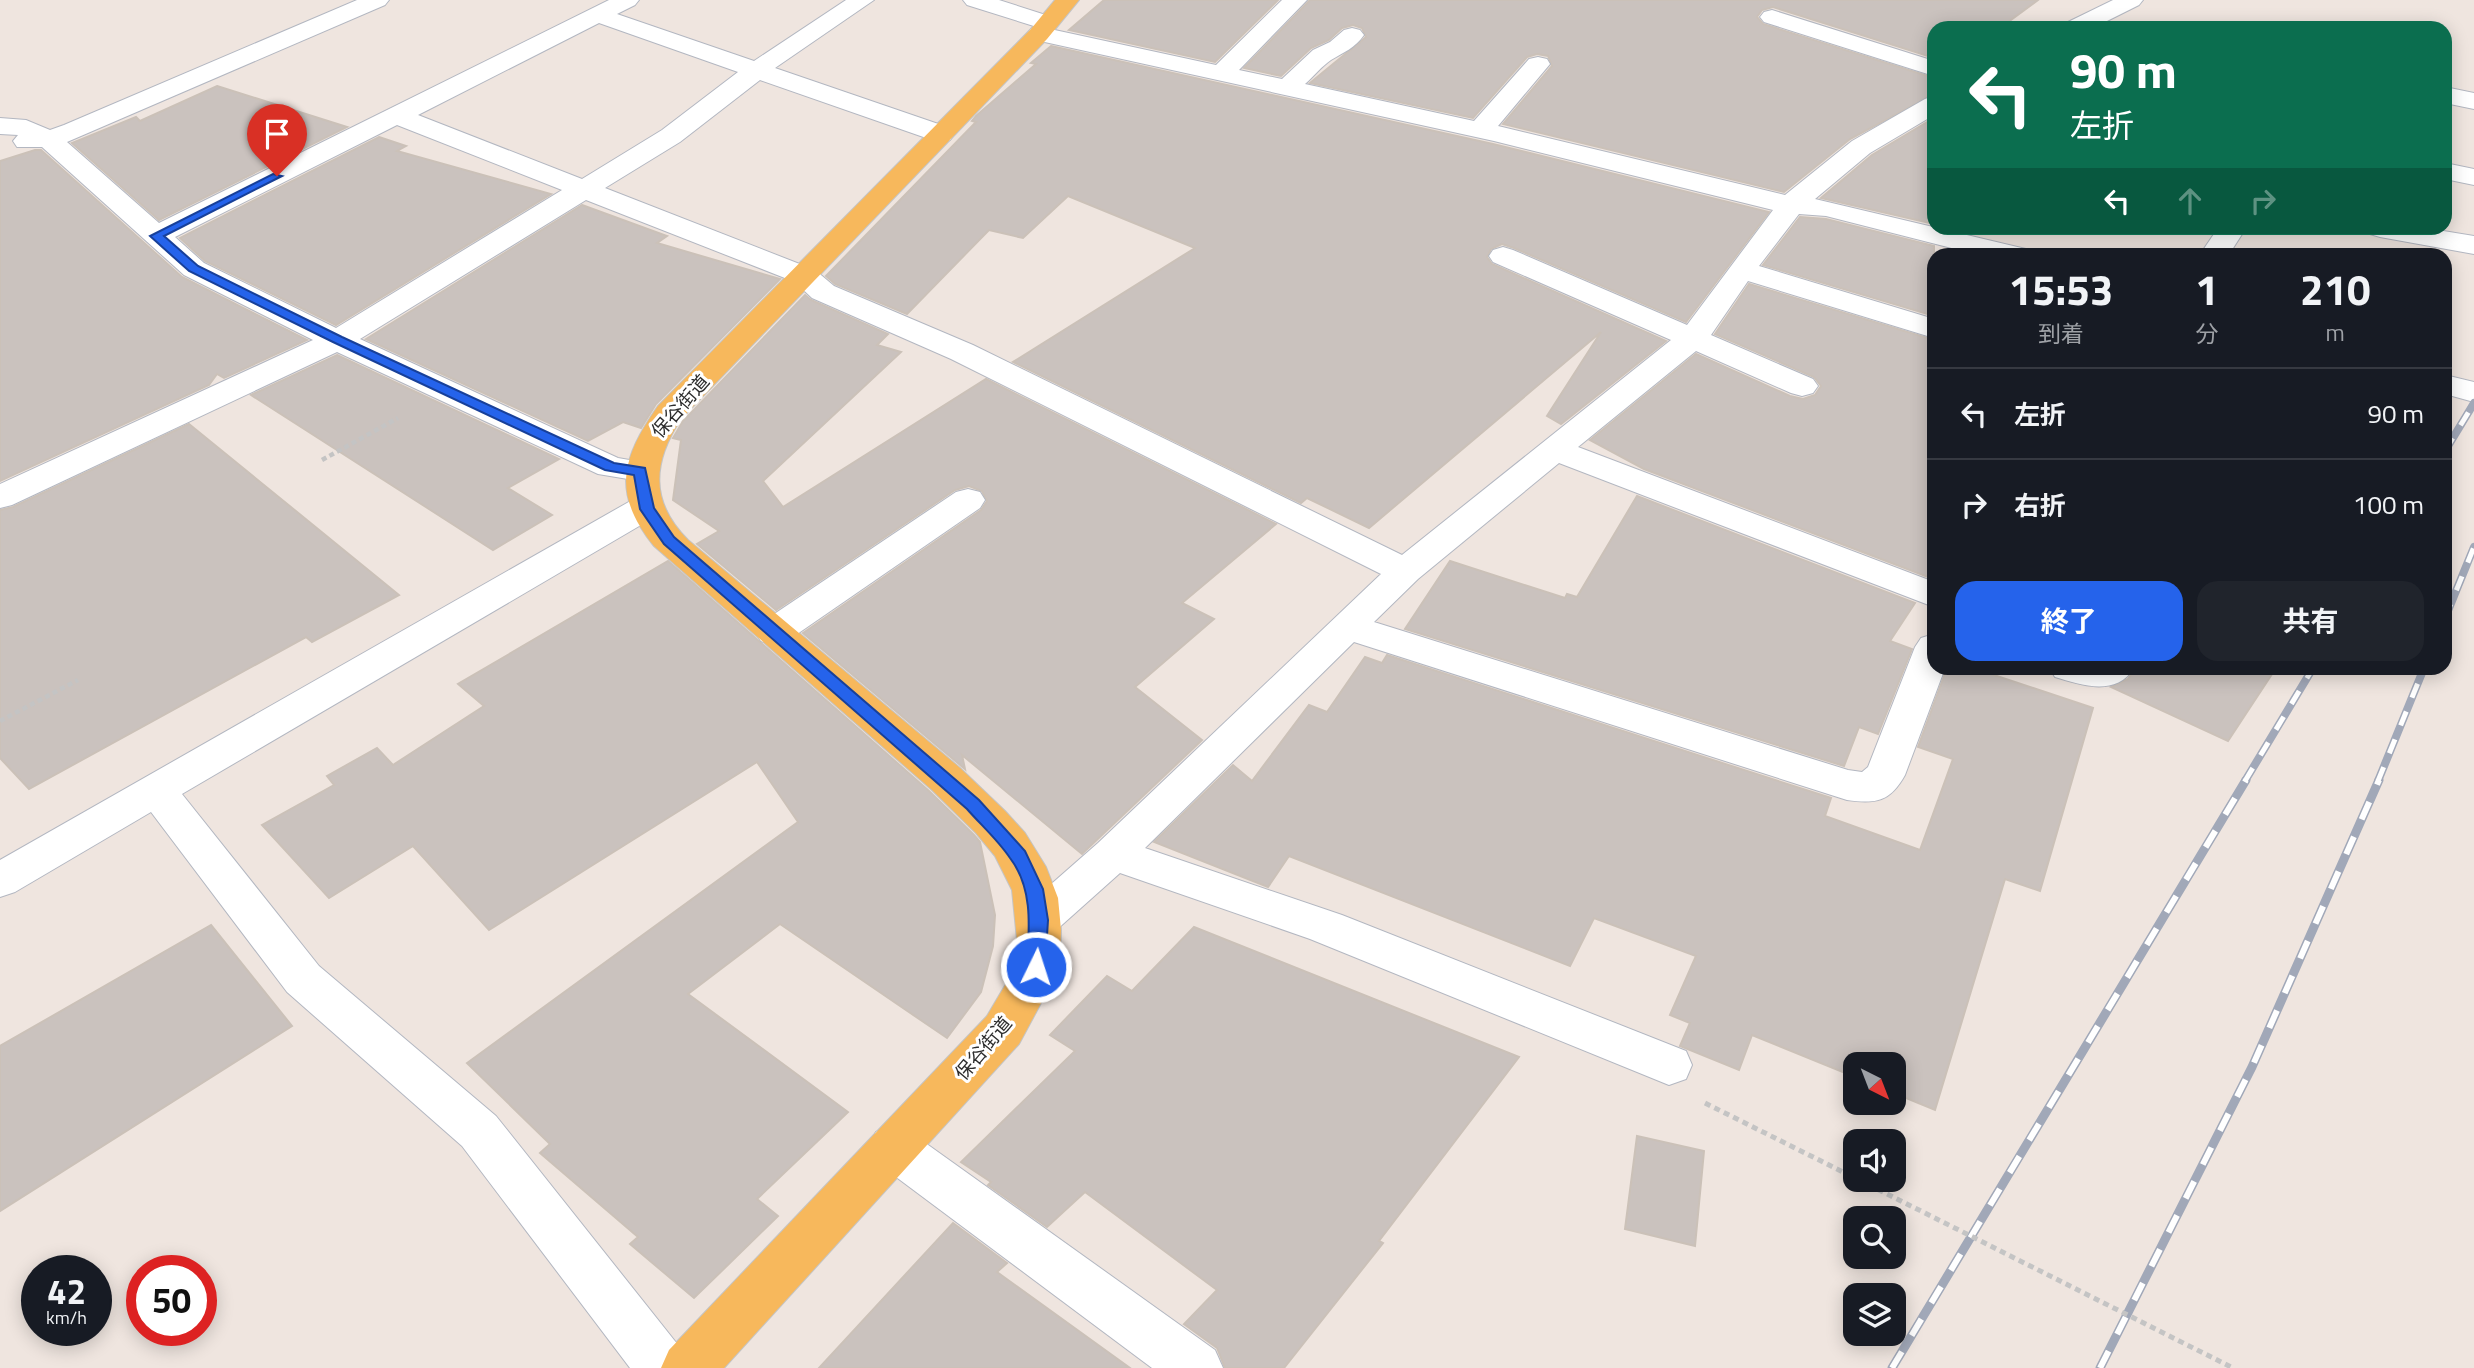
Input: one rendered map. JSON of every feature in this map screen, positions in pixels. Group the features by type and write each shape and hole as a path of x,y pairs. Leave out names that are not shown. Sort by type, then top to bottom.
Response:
{"main road":[{"name":"保谷街道","path":"688,1368 1003,1030 1036,967 1039,920 1034,889 1019,855 973,805 669,541 656,525 643,489 648,443 669,413 805,276 1051,19"}],"street":[{"path":"0,146 48,139 73,131 377,0"},
{"path":"156,236 627,0"},
{"path":"0,497 337,340 671,135 755,71 862,0"},
{"path":"975,0 1051,19 1222,74 1480,130 1791,204 1826,208 1927,233"},
{"path":"1222,74 1295,0"},
{"path":"2088,21 2131,0"},
{"path":"597,15 941,134"},
{"path":"1772,17 1927,67"},
{"path":"1287,88 1322,55 1339,47 1352,35"},
{"path":"1480,130 1538,64"},
{"path":"2452,96 2474,101"},
{"path":"1039,920 1113,854 1405,570 1557,451 1694,337 1791,204 1861,147 1927,108"},
{"path":"397,116 805,276 823,292 962,352 1405,570"},
{"path":"0,126 26,128 48,139 194,269 337,340 610,467 643,489 156,789 0,880"},
{"path":"2452,172 2474,177"},
{"path":"1935,235 1988,248"},
{"path":"2419,235 2474,245"},
{"path":"1503,256 1802,386"},
{"path":"1741,270 1927,326"},
{"path":"2452,386 2474,392"},
{"path":"1557,451 1927,592"},
{"path":"774,632 968,500"},
{"path":"1347,627 1847,785 1870,788 1885,775 1927,665"},
{"path":"156,789 303,979 479,1131 663,1368"},
{"path":"1113,854 1326,927 1669,1065"},
{"path":"893,1147 1196,1368"}],"path":[{"path":"322,460 447,391"},
{"path":"0,721 78,680"},
{"path":"1700,1100 1843,1172"},
{"path":"1883,1192 2233,1368"}],"building":[{"path":"1104,0 1278,0 1215,62 1069,30"},
{"path":"1310,0 2038,0 2010,21 1927,21 1927,56 1773,7 1762,10 1757,17 1763,24 1927,76 1927,98 1850,139 1784,192 1503,124 1552,66 1548,56 1537,54 1527,57 1473,118 1310,83 1366,37 1362,28 1353,25 1342,28 1329,40 1311,48 1281,76 1244,68"},
{"path":"1051,46 1493,144 1769,212 1686,322 1514,248 1502,244 1491,249 1487,257 1492,264 1666,341 1561,424 1547,416 1601,332 1369,528 1307,498 1301,503 1013,362 1195,248 1068,196 1023,238 989,230 907,314 835,284 826,276 976,122 972,121 976,116 1036,64 1031,63"},
{"path":"217,86 347,127 159,220 72,143 136,117 140,121"},
{"path":"1927,122 1927,222 1821,198 1872,155"},
{"path":"379,137 406,146 397,151 551,194 336,325 205,261 180,238"},
{"path":"41,150 182,277 307,340 224,378 217,374 209,385 0,481 0,161"},
{"path":"582,205 667,236 657,243 780,279 656,404 641,428 623,422 588,441 366,339"},
{"path":"1800,217 1826,219 1934,246 1927,248 1927,314 1763,265"},
{"path":"1749,284 1927,338 1927,576 1644,469 1590,440 1696,354 1790,396 1803,399 1815,395 1821,386 1814,377 1715,334"},
{"path":"805,295 888,334 877,345 901,352 763,481 783,507 986,379 1276,524 1182,603 1214,619 1135,687 1202,740 1082,854 962,755 965,769 803,633 981,510 987,501 982,491 969,486 955,490 776,610 697,544 719,531 673,500 681,440 673,438 683,421"},
{"path":"337,355 559,459 508,488 552,515 493,550 251,395"},
{"path":"189,424 399,595 312,642 306,637 29,789 0,758 0,510 13,507"},
{"path":"1637,496 1915,603 1890,641 1912,649 1878,734 1859,727 1844,766 1405,629 1450,561 1565,598 1567,594 1577,597"},
{"path":"668,561 929,791 974,835 980,842 995,915 993,946 981,992 947,1038 780,924 688,994 848,1112 757,1199 778,1216 694,1298 630,1244 638,1237 540,1153 550,1144 467,1063 798,822 757,762 489,930 413,846 329,898 262,825 334,785 327,776 377,748 393,765 484,706 458,684"},
{"path":"1387,655 1831,798 1825,816 1920,850 1953,759 1918,747 1944,675 1994,675 2093,708 2040,891 2005,879 1935,1110 1906,1098 1906,1052 1843,1052 1843,1072 1752,1035 1739,1070 1680,1046 1690,1023 1670,1015 1696,956 1594,918 1570,966 1289,856 1268,887 1154,842 1233,765 1252,781 1309,705 1327,712 1365,657 1382,663"},
{"path":"2131,675 2271,675 2228,741 2111,687"},
{"path":"211,925 292,1026 0,1211 0,1046"},
{"path":"1194,927 1519,1057 1379,1241 1383,1243 1284,1368 1225,1368 1217,1348 1184,1324 1217,1290 1085,1192 1047,1227 988,1185 991,1182 961,1162 1075,1051 1050,1035 1107,976 1132,991"},
{"path":"1637,1136 1704,1151 1695,1246 1625,1229"},
{"path":"953,1223 1007,1263 997,1272 1130,1368 819,1368"}],"railway":[{"path":"2452,439 2474,403"},
{"path":"2452,601 2474,547"},
{"path":"2245,781 2309,675"},
{"path":"2378,781 2421,675"},
{"path":"1892,1368 2246,780"},
{"path":"2100,1368 2252,1067 2379,780"}],"route":[{"path":"277,176 156,236 194,269 337,340 610,467 640,471 647,509 669,541 973,805 1019,855 1034,889 1039,920 1036,967"}]}
